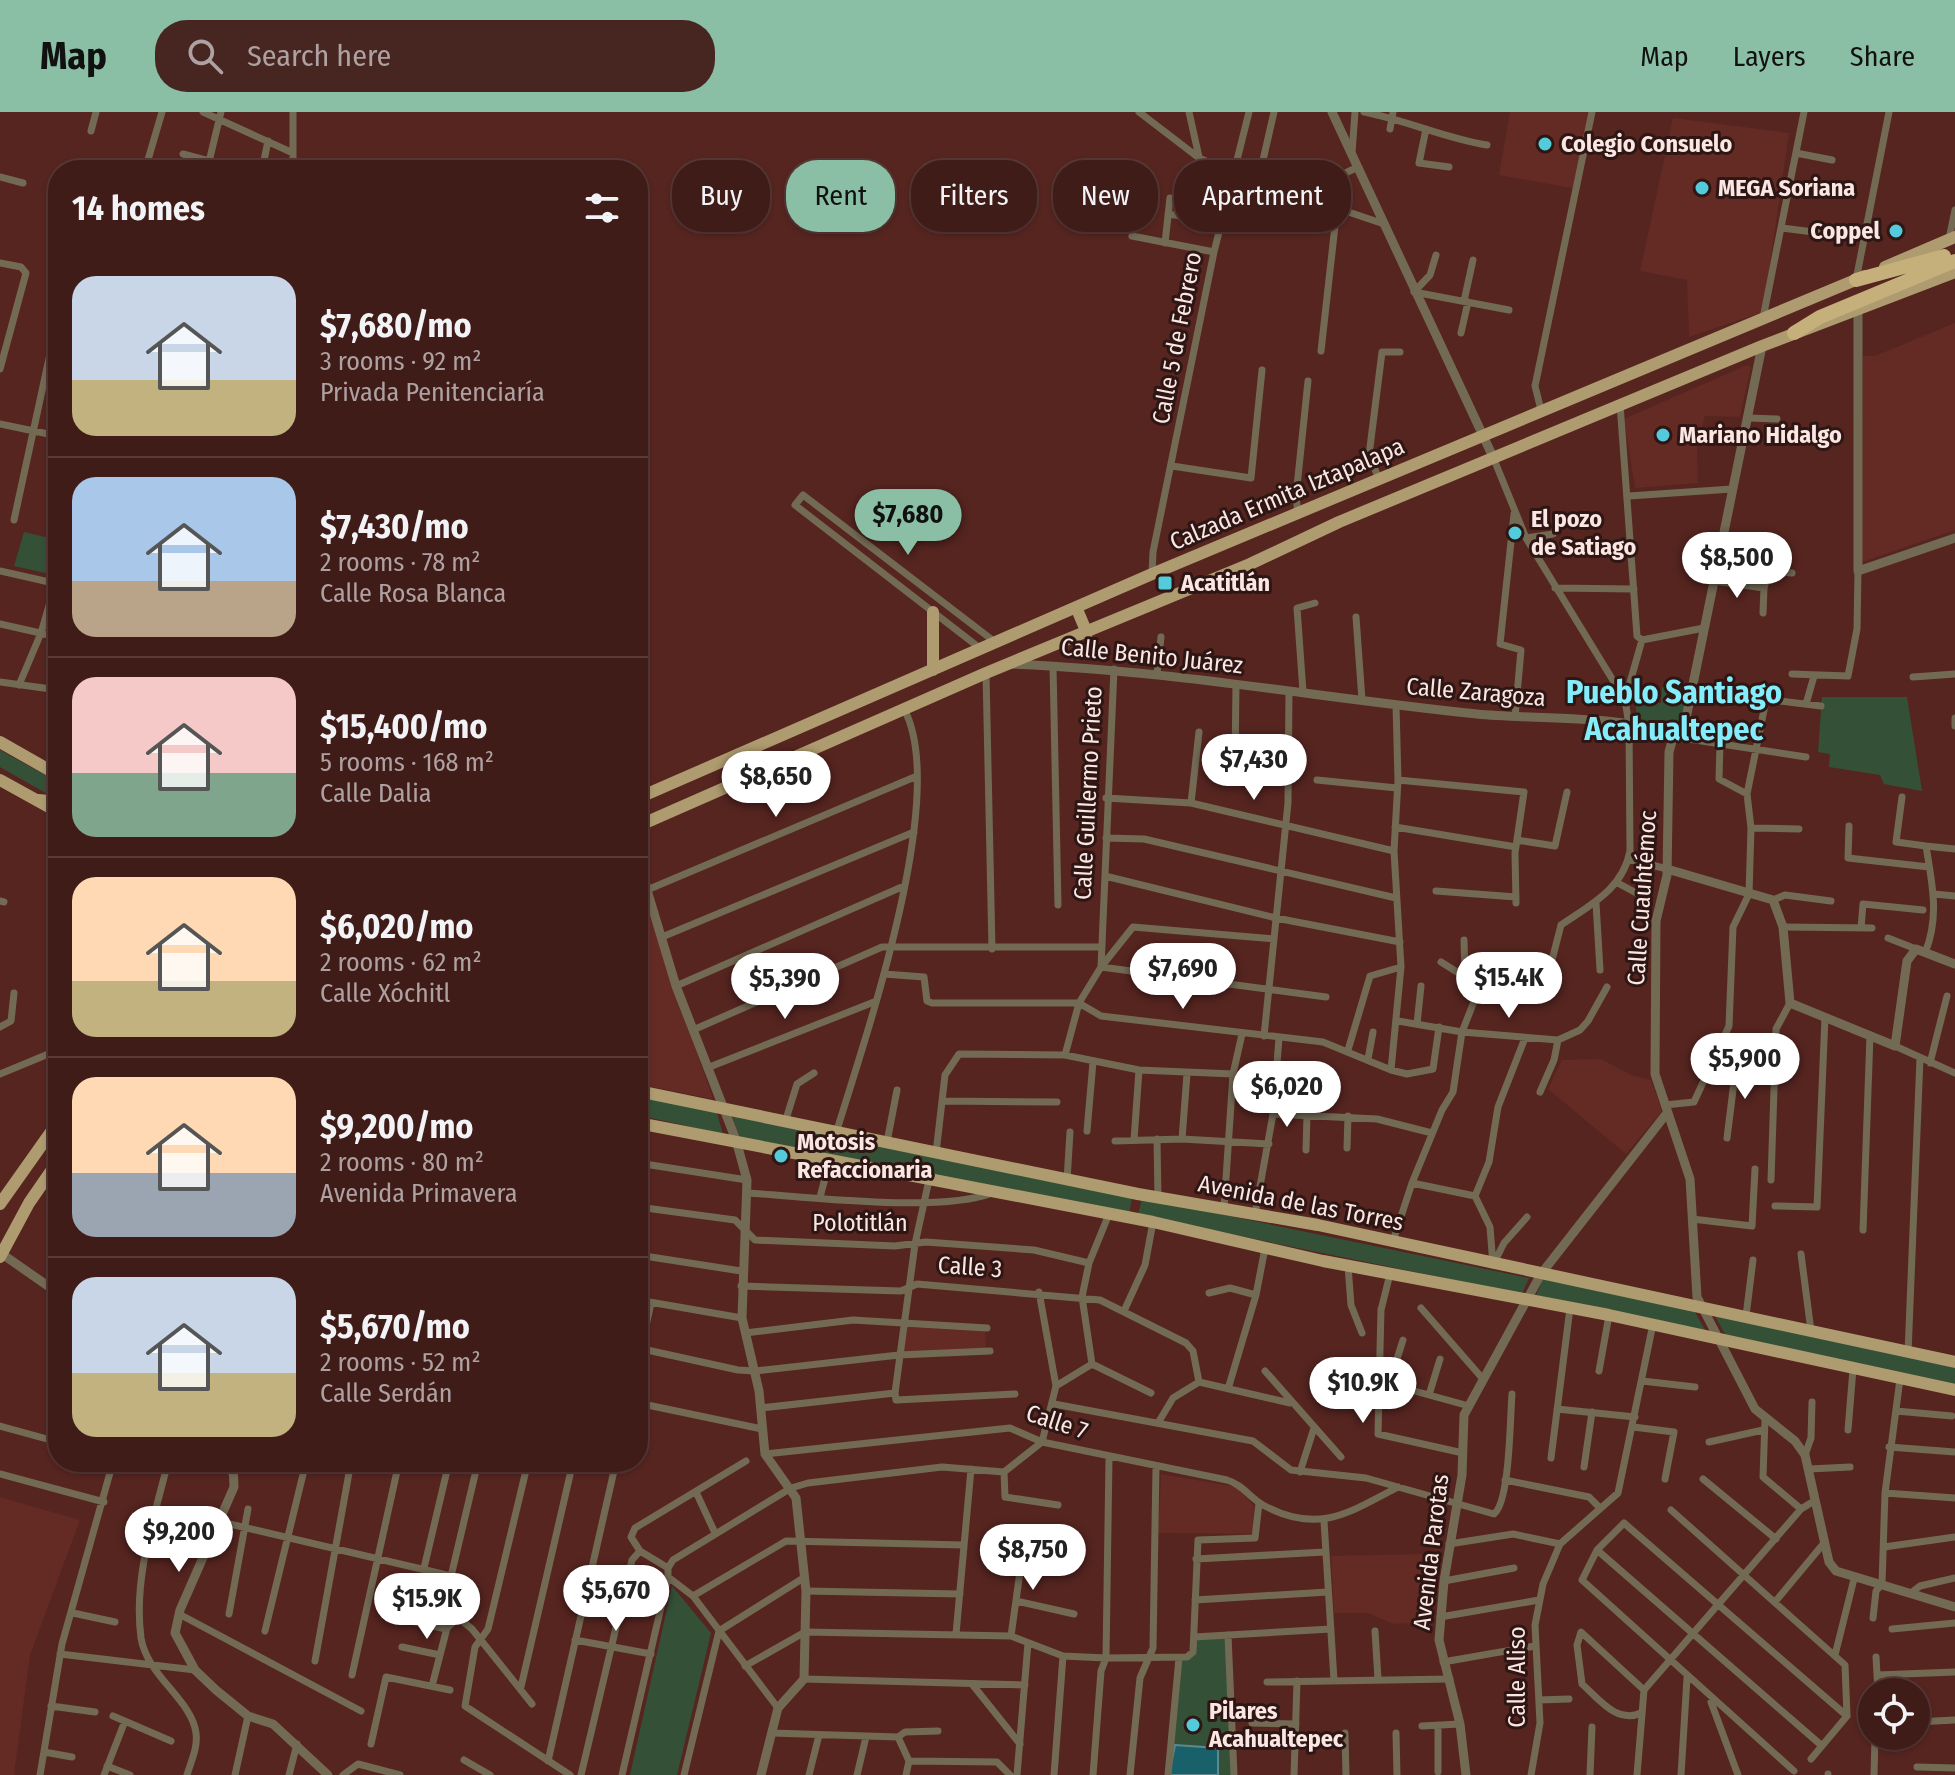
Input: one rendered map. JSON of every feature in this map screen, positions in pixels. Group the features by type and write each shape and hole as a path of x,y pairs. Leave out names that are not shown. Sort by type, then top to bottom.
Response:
{"highway":[{"path":"1856,280 1937,259 1953,242"},
{"path":"1794,333 1820,317 1955,261"}],"main road":[{"name":"Calzada Ermita Iztapalapa","path":"648,794 1152,574 1541,410 1953,242"},
{"name":"Calzada Ermita Iztapalapa","path":"648,822 986,673 1087,633 1493,457 1794,333 1955,272"},
{"path":"933,670 936,606"},
{"path":"1076,607 1087,633"},
{"path":"867,698 876,721"},
{"path":"0,742 48,769"},
{"path":"0,780 48,806"},
{"path":"38,800 48,801"},
{"name":"Avenida de las Torres","path":"648,1093 786,1119 1067,1180 1255,1214 1951,1360"},
{"name":"Avenida de las Torres","path":"648,1125 1153,1222 1348,1266 1609,1315 1955,1390"},
{"path":"0,1204 48,1138"},
{"path":"1,1256 48,1176"},
{"path":"13,1183 34,1196"},
{"path":"1133,1219 1138,1194"}],"street":[{"path":"91,131 96,112"},
{"path":"148,160 162,112"},
{"path":"203,112 220,116 293,153"},
{"path":"293,112 293,160"},
{"path":"1139,112 1204,160"},
{"path":"1189,112 1199,158"},
{"name":"Calle 5 de Febrero","path":"1236,160 1249,112"},
{"path":"1263,160 1274,112"},
{"path":"1332,112 1493,457 1526,538 1625,700 1629,725 1629,859 1616,882 1596,903 1561,925 1552,960 1482,981 1465,977 1441,962"},
{"path":"1352,155 1355,112"},
{"path":"1364,112 1393,115 1426,129 1487,145"},
{"path":"1541,410 1536,398 1536,380 1592,112"},
{"path":"1763,319 1804,112"},
{"path":"1856,280 1889,112"},
{"path":"1390,129 1393,115"},
{"path":"209,160 220,116"},
{"path":"1426,129 1419,163 1449,167"},
{"path":"264,160 268,141"},
{"path":"1796,153 1832,160"},
{"path":"183,154 205,160"},
{"path":"1351,170 1358,167"},
{"path":"0,177 23,183"},
{"path":"1165,243 1170,198"},
{"path":"1953,242 1955,210"},
{"path":"1351,213 1384,224"},
{"path":"1168,214 1174,215"},
{"path":"1782,228 1829,234"},
{"name":"Calle 5 de Febrero","path":"1152,574 1152,558 1219,232"},
{"path":"1321,351 1334,232"},
{"path":"1132,236 1214,252"},
{"path":"1414,292 1430,275 1436,255"},
{"path":"1461,333 1473,260"},
{"path":"0,263 21,267 26,273 0,369"},
{"path":"1414,292 1509,310"},
{"path":"1792,674 1848,676 1857,629 1858,311"},
{"path":"0,323 11,325"},
{"name":"Calle Cuauhtémoc","path":"1762,346 1692,690 1678,736 1669,752 1667,869 1656,921 1655,1074 1690,1179 1697,1297 1764,1425 1795,1441 1805,1455"},
{"path":"1379,479 1369,455 1382,352 1400,352"},
{"path":"14,520 48,359"},
{"path":"1172,466 1251,478 1262,370"},
{"path":"1298,514 1296,496 1308,381"},
{"path":"1620,404 1637,636 1642,640 1704,628"},
{"path":"1748,418 1777,419"},
{"path":"0,424 48,434"},
{"path":"1629,496 1732,489"},
{"path":"981,649 936,606 803,495 795,505 936,606 995,642"},
{"path":"1514,511 1500,644 1521,650 1515,717"},
{"path":"1526,538 1553,534"},
{"path":"1858,571 1955,538"},
{"path":"0,571 48,579"},
{"path":"1763,613 1764,588 1769,571 1792,573"},
{"path":"1714,581 1764,588"},
{"path":"1555,588 1634,589"},
{"path":"1303,692 1297,608 1315,603"},
{"path":"19,685 48,610"},
{"path":"1356,617 1362,700"},
{"path":"0,624 48,635"},
{"path":"1157,674 1161,637"},
{"path":"1625,700 1642,640"},
{"name":"Calle Benito Juárez","path":"1011,664 1114,669 1289,691"},
{"path":"1053,666 1058,905"},
{"name":"Calle Guillermo Prieto","path":"1065,1055 1079,1003 1101,967 1114,669"},
{"path":"986,673 992,949"},
{"path":"1913,677 1955,674"},
{"path":"1806,704 1814,676"},
{"path":"0,682 48,689"},
{"path":"1235,764 1236,684"},
{"path":"1692,690 1821,706"},
{"path":"1264,1036 1286,825 1289,691"},
{"name":"Calle Zaragoza","path":"1289,691 1515,717 1629,725 1754,751 1806,757"},
{"path":"1528,1300 1541,1274 1666,1109 1694,1102 1729,1026 1733,927 1749,894 1751,828 1747,794 1766,700"},
{"path":"1391,1070 1401,967 1394,851 1396,705"},
{"path":"837,1130 893,945 914,832 917,776 915,735 904,709"},
{"path":"1191,803 1199,732"},
{"path":"1720,744 1719,779 1747,794"},
{"path":"648,890 917,776"},
{"path":"1317,780 1524,792 1517,844 1516,900 1436,891"},
{"path":"1395,827 1517,844 1555,846 1567,792"},
{"path":"1902,797 1896,842 1955,849"},
{"path":"1106,798 1191,803 1394,851"},
{"path":"1849,826 1848,858 1929,867"},
{"path":"1751,828 1799,829"},
{"path":"662,937 914,832"},
{"path":"1106,838 1144,839 1396,898"},
{"path":"1895,1046 1907,961 1921,951 1935,927 1934,894 1926,846"},
{"path":"1629,859 1773,900 1785,895 1831,901"},
{"path":"1105,876 1276,918 1400,942"},
{"path":"1616,882 1638,894"},
{"path":"676,986 904,886"},
{"path":"648,893 676,986 736,1140 747,1180 741,1271 742,1318 755,1371 765,1454 796,1498 806,1591 804,1679 778,1708 761,1775"},
{"path":"1934,894 1955,896"},
{"path":"1771,1180 1776,1029 1790,1003 1783,927 1773,900"},
{"path":"1596,903 1600,970"},
{"path":"1861,928 1863,904 1923,910"},
{"path":"1101,967 1133,927 1274,939"},
{"path":"1783,927 1872,928"},
{"path":"1888,938 1955,964"},
{"path":"1464,940 1465,977"},
{"path":"693,1030 893,945 992,949 1102,947"},
{"path":"1101,967 1326,997"},
{"path":"1348,1050 1370,976 1401,967"},
{"path":"884,974 924,977 927,1001 932,1003 1079,1003 1101,1016 1323,1042 1407,1074 1433,1069 1439,1027"},
{"path":"1393,1244 1412,1183 1453,1092 1462,1032 1482,981"},
{"path":"1417,1024 1421,986"},
{"path":"1398,1021 1462,1032 1558,1040 1580,1030 1607,987"},
{"path":"0,1027 11,1021 14,993"},
{"path":"1930,1063 1947,996"},
{"path":"707,1068 874,1002"},
{"path":"1790,1003 1955,1073"},
{"path":"1775,1206 1817,1207 1825,1017"},
{"path":"1368,1059 1373,1032"},
{"path":"1224,1208 1226,1141 1233,1074 1242,1034"},
{"path":"1863,1230 1870,1035"},
{"path":"1255,1214 1269,1144 1279,1038"},
{"path":"1493,1265 1490,1227 1475,1196 1489,1162 1498,1107 1525,1038"},
{"path":"1540,1092 1554,1060 1558,1040"},
{"path":"0,1074 48,1054"},
{"path":"936,1153 945,1075 959,1054 1065,1055 1139,1070 1233,1074"},
{"path":"1908,1353 1920,1058"},
{"path":"1087,1131 1093,1062"},
{"path":"1134,1140 1139,1070"},
{"path":"1727,1138 1734,1082 1740,1074 1748,1072 1774,1075"},
{"path":"786,1119 797,1084 814,1073"},
{"path":"1182,1139 1187,1074"},
{"path":"887,1142 897,1090"},
{"path":"942,1101 1057,1102"},
{"path":"1273,1114 1377,1119 1432,1133"},
{"path":"1306,1150 1307,1115"},
{"path":"1347,1148 1348,1116"},
{"path":"1067,1180 1070,1132"},
{"path":"1157,1139 1158,1198"},
{"path":"1115,1141 1182,1139 1269,1144"},
{"path":"820,1197 830,1160"},
{"path":"648,1165 747,1180"},
{"path":"1692,1219 1752,1226 1755,1169"},
{"path":"929,1180 903,1321 896,1400 1015,1394"},
{"path":"1412,1183 1475,1196"},
{"path":"748,1193 924,1201 975,1199 992,1192"},
{"name":"Polotitlán","path":"648,1208 735,1220 755,1240 1034,1250 1089,1263"},
{"path":"1092,1364 1082,1297 1089,1263 1109,1214"},
{"path":"1493,1265 1504,1243 1527,1217"},
{"path":"1124,1311 1145,1265 1153,1222"},
{"path":"1228,1389 1256,1295 1265,1248"},
{"path":"1801,1254 1811,1333"},
{"path":"1,1256 48,1287"},
{"path":"648,1257 741,1271"},
{"path":"1746,1316 1753,1260"},
{"path":"1348,1266 1351,1305 1362,1333"},
{"path":"1378,1324 1390,1274"},
{"name":"Calle 3","path":"741,1286 901,1291 917,1284 1082,1297 1124,1311 1186,1343 1193,1351 1199,1382"},
{"path":"1209,1293 1230,1288 1256,1295"},
{"path":"622,1775 673,1560 791,1488 880,1473 942,1467 1004,1472 1042,1442 1054,1404 1056,1386 1039,1292"},
{"name":"Avenida Parotas","path":"1466,1775 1460,1724 1439,1640 1444,1581 1463,1453 1464,1415 1528,1300"},
{"path":"648,1302 742,1318"},
{"path":"648,1315 651,1303"},
{"path":"1421,1308 1483,1379"},
{"path":"1551,1458 1570,1308"},
{"path":"1381,1309 1378,1434 1463,1453"},
{"path":"1599,1371 1609,1315"},
{"path":"745,1333 853,1320 987,1328"},
{"name":"Calle Aliso","path":"1531,1775 1540,1723 1535,1646 1539,1600 1560,1544 1618,1493 1653,1324"},
{"path":"1403,1340 1389,1384 1469,1406"},
{"path":"648,1350 755,1371 899,1355 990,1351"},
{"path":"1429,1395 1440,1359"},
{"path":"1056,1386 1092,1364"},
{"path":"1092,1364 1151,1393"},
{"path":"1848,1430 1853,1369"},
{"path":"1265,1371 1341,1457"},
{"path":"1873,1618 1876,1591 1882,1584 1889,1447 1900,1379"},
{"path":"1642,1381 1695,1387"},
{"path":"1158,1423 1173,1398 1199,1382 1291,1403"},
{"path":"761,1408 895,1393"},
{"path":"1054,1404 1253,1441 1279,1463 1300,1472 1342,1473 1498,1513 1505,1480 1512,1394"},
{"path":"1812,1402 1811,1438 1805,1455 1824,1543 1836,1571 1854,1579 1882,1584 1955,1607"},
{"path":"648,1405 762,1429"},
{"path":"1557,1409 1635,1417"},
{"path":"1896,1411 1952,1416"},
{"path":"1584,1467 1592,1412"},
{"path":"1709,1442 1764,1425 1763,1477 1801,1509"},
{"path":"0,1426 48,1439"},
{"path":"1633,1427 1674,1432 1665,1479"},
{"name":"Calle 7","path":"765,1454 1010,1428 1042,1442 1237,1483 1259,1503 1286,1515 1324,1521"},
{"path":"1300,1472 1314,1428"},
{"path":"1889,1447 1955,1452"},
{"path":"1093,1775 1101,1671 1106,1658 1109,1458"},
{"path":"746,1461 635,1528 631,1537 640,1551 693,1596 778,1708"},
{"path":"1130,1775 1140,1678 1153,1648 1156,1467"},
{"path":"1809,1469 1850,1467"},
{"path":"956,1634 971,1469"},
{"path":"40,1775 60,1654 111,1472"},
{"path":"166,1472 139,1582 142,1639 151,1666 196,1731 195,1752 187,1775"},
{"path":"265,1631 304,1472"},
{"path":"315,1661 349,1472"},
{"path":"352,1675 397,1472"},
{"path":"424,1568 447,1472"},
{"path":"476,1472 444,1606 480,1639 532,1704"},
{"path":"526,1472 492,1615 475,1647 465,1706 570,1775"},
{"path":"521,1687 571,1472"},
{"path":"548,1761 614,1472"},
{"path":"1004,1472 1005,1497 1058,1505"},
{"path":"234,1473 231,1498 217,1521 179,1614 175,1633 195,1670 248,1716 273,1724 328,1775"},
{"path":"0,1474 104,1502"},
{"path":"1703,1479 1776,1539"},
{"path":"1505,1480 1589,1497 1599,1507"},
{"path":"1334,1680 1324,1521 1398,1487"},
{"path":"696,1492 715,1533"},
{"path":"1885,1493 1955,1498"},
{"path":"1637,1775 1644,1690 1801,1509 1814,1501"},
{"path":"745,1666 805,1632 1011,1636 1063,1656 1147,1660 1183,1657 1193,1652 1197,1544 1203,1538 1255,1538 1259,1532 1259,1503"},
{"path":"229,1614 248,1509"},
{"path":"1671,1510 1845,1665 1847,1716 1811,1759"},
{"path":"217,1521 451,1576"},
{"path":"1794,1771 1709,1698 1582,1580 1597,1550 1624,1523 1847,1716"},
{"path":"1449,1544 1513,1534 1560,1544"},
{"path":"150,1537 207,1547"},
{"path":"1884,1547 1955,1537"},
{"path":"693,1596 786,1541 964,1545"},
{"path":"1011,1636 1024,1543"},
{"path":"1775,1602 1824,1543"},
{"path":"1597,1550 1694,1631 1821,1745"},
{"path":"581,1775 632,1560 640,1551"},
{"path":"1196,1559 1325,1552"},
{"path":"1444,1581 1514,1568"},
{"path":"684,1775 719,1631 805,1577"},
{"path":"1911,1593 1920,1586 1955,1578"},
{"path":"1835,1655 1854,1579"},
{"path":"806,1591 960,1594"},
{"path":"1195,1600 1328,1592"},
{"path":"1440,1617 1539,1600"},
{"path":"1016,1601 1074,1614"},
{"path":"73,1613 115,1622"},
{"path":"179,1614 361,1711"},
{"path":"432,1686 446,1629 458,1618"},
{"path":"407,1620 446,1629"},
{"path":"1892,1629 1955,1623"},
{"path":"1194,1637 1331,1629"},
{"path":"1375,1631 1378,1679"},
{"path":"1641,1713 1631,1718 1617,1715 1582,1684 1577,1645 1581,1632 1644,1690"},
{"path":"1228,1635 1234,1775"},
{"path":"575,1640 651,1654"},
{"path":"1017,1775 1028,1643"},
{"path":"1443,1662 1535,1646"},
{"path":"402,1647 440,1655"},
{"path":"60,1654 195,1670"},
{"path":"1054,1775 1063,1656"},
{"path":"1168,1775 1183,1657"},
{"path":"1876,1657 1877,1678"},
{"path":"1877,1675 1955,1672"},
{"path":"371,1744 386,1677 450,1690"},
{"path":"1681,1775 1687,1678"},
{"path":"804,1679 1025,1685"},
{"path":"1267,1682 1450,1679"},
{"path":"1294,1775 1297,1681"},
{"path":"972,1684 1020,1744"},
{"path":"1709,1698 1738,1775"},
{"path":"1539,1700 1569,1699"},
{"path":"51,1706 95,1712"},
{"path":"113,1716 171,1741"},
{"path":"235,1775 248,1716"},
{"path":"1930,1721 1955,1720"},
{"path":"125,1721 105,1771 130,1775"},
{"path":"1252,1723 1296,1724"},
{"path":"1422,1726 1460,1724"},
{"path":"1438,1725 1438,1772"},
{"path":"1590,1775 1592,1727"},
{"path":"771,1733 898,1737 905,1732 938,1731"},
{"path":"1345,1733 1346,1775"},
{"path":"1396,1733 1397,1775"},
{"path":"809,1775 819,1735"},
{"path":"857,1775 866,1737"},
{"path":"898,1737 909,1761 906,1775"},
{"path":"289,1775 297,1744"},
{"path":"1874,1775 1875,1750"},
{"path":"44,1752 72,1757"},
{"path":"464,1760 490,1775"},
{"path":"909,1761 997,1762 1010,1775"},
{"path":"343,1775 358,1764 400,1775"},
{"path":"1917,1767 1955,1768"}],"shaded area":[{"name":"Colegio Consuelo","path":"1510,112 1590,112 1577,189 1499,175"},
{"path":"1673,118 1789,133 1763,312 1689,337 1687,280 1640,271"},
{"path":"1955,323 1955,530 1862,562 1863,356 1875,356"},
{"name":"Mariano Hidalgo","path":"1747,365 1751,367 1740,417 1705,416 1697,448 1698,483 1635,488 1624,419"},
{"path":"648,908 650,917 713,1099 648,1086"},
{"path":"1601,1059 1631,1075 1651,1080 1662,1111 1626,1154 1548,1089 1562,1060"},
{"path":"906,1324 985,1330 986,1349 903,1354"},
{"path":"1161,1474 1237,1487 1254,1506 1253,1534 1158,1533"},
{"path":"0,1497 80,1520 30,1655 14,1775 0,1775"},
{"path":"1422,1554 1424,1600 1413,1623 1393,1624 1368,1613 1334,1613 1331,1556"}],"green space":[{"path":"24,532 48,538 48,574 14,566"},
{"path":"1662,687 1689,689 1680,727 1638,723 1635,701 1661,703"},
{"path":"1822,697 1907,697 1922,791 1884,784 1880,775 1829,767 1830,754 1818,752"},
{"path":"0,750 48,776 48,794 0,767"},
{"path":"648,1096 716,1110 723,1134 648,1117"},
{"path":"730,1111 1132,1198 1129,1214 740,1137"},
{"path":"1142,1198 1529,1278 1522,1294 1138,1215"},
{"path":"1543,1279 1693,1309 1707,1333 1535,1298"},
{"path":"1715,1316 1955,1366 1955,1384 1726,1336"},
{"path":"672,1586 711,1633 677,1775 630,1775"},
{"path":"1194,1637 1226,1637 1232,1775 1168,1775 1179,1658 1191,1656"}],"water":[{"path":"1175,1745 1218,1748 1218,1775 1169,1775"}],"place":[{"name":"Colegio Consuelo","path":"1545,144"},
{"name":"MEGA Soriana","path":"1702,188"},
{"name":"Coppel","path":"1896,231"},
{"name":"Mariano Hidalgo","path":"1663,435"},
{"name":"El pozo de Satiago","path":"1515,533"},
{"name":"Acatitlán","path":"1165,583"},
{"name":"Motosis Refaccionaria","path":"781,1156"},
{"name":"Pilares Acahualtepec","path":"1193,1725"}],"district":[{"name":"Pueblo Santiago Acahualtepec","path":"1674,710"}]}
